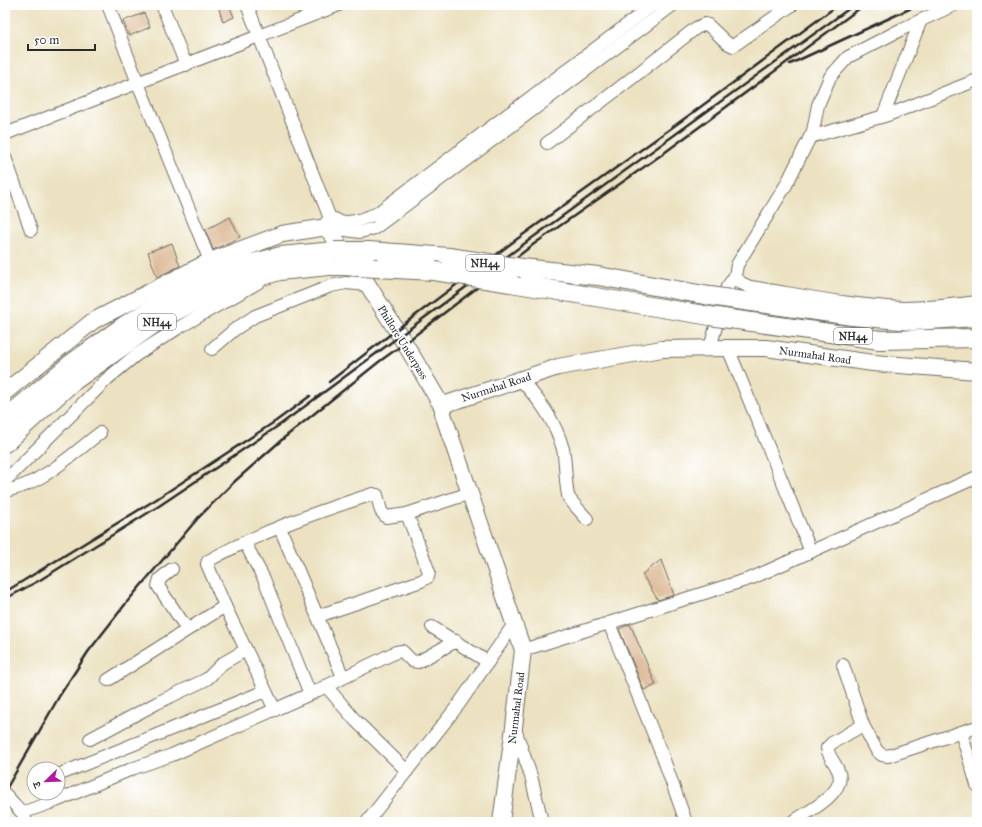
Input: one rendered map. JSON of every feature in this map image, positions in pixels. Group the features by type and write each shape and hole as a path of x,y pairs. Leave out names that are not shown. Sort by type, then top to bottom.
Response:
{"highway":[{"name":"NH44","path":"5,419 72,363 125,325 195,284 241,266 281,256 338,259 369,252 448,257 522,268 598,276 710,296 852,316 913,321 977,317"},
{"name":"NH44","path":"338,259 369,277 434,271 710,316 880,340 977,338"},
{"name":"NH44","path":"5,443 71,383 164,317 225,287 279,271 329,266 338,259"}],"main road":[{"path":"5,392 93,320 210,261 282,234 334,227"},
{"name":"Phillore Underpass","path":"334,227 369,277 443,408"},
{"name":"Nurmahal Road","path":"501,822 523,650 443,414 443,408 449,403 558,367 662,349 766,348 873,364 977,371"}],"street":[{"path":"108,5 210,261"},
{"path":"162,5 186,64"},
{"path":"247,5 334,227"},
{"path":"5,134 339,5"},
{"path":"334,227 376,214 653,5"},
{"path":"334,227 360,232 375,228 673,5"},
{"path":"547,143 696,28 705,24 708,25 727,43 733,46 792,5"},
{"path":"710,348 727,287 735,276 737,265 786,185 813,131 818,105 830,77 848,57 954,5"},
{"path":"883,116 921,20"},
{"path":"810,137 883,116 977,80"},
{"path":"5,157 31,230"},
{"path":"5,481 107,379 136,355 178,328 279,271"},
{"path":"735,276 741,283 750,287 858,304 904,308 936,307 977,302"},
{"path":"212,349 234,330 255,316 331,286 369,277"},
{"path":"728,348 811,552"},
{"path":"521,380 541,402 551,418 563,449 566,464 568,495 587,519"},
{"path":"5,491 16,489 31,483 47,473 100,433"},
{"path":"523,650 752,578 977,477"},
{"path":"275,710 225,606 207,563 245,543 280,528 375,493 377,495 381,511 386,517 407,514 470,493"},
{"path":"318,616 421,581 428,577 429,572 407,514"},
{"path":"280,528 343,677"},
{"path":"245,543 264,579 310,694"},
{"path":"172,569 160,579 158,586 188,629"},
{"path":"108,680 225,606"},
{"path":"609,623 664,760 686,822"},
{"path":"367,822 459,704 514,624"},
{"path":"432,626 488,662"},
{"path":"25,819 27,811 56,801 134,768 172,755 310,694 399,651 404,653 412,661 418,662 456,641"},
{"path":"90,739 157,703 207,679 224,662 246,650"},
{"path":"843,665 863,725 877,751 882,755 888,756 977,726"},
{"path":"326,686 354,720 406,771"},
{"path":"66,772 265,691"},
{"path":"792,822 828,799 837,789 840,782 839,773 828,753 827,748 832,743 863,725"},
{"path":"514,727 531,776 542,822"},
{"path":"961,732 977,785"},
{"path":"5,794 25,819"}],"building":[{"path":"229,5 234,17 223,22 219,9"},
{"path":"144,13 150,27 129,36 123,21"},
{"path":"230,217 240,237 213,250 205,230"},
{"path":"172,243 180,266 157,277 148,252"},
{"path":"661,560 674,595 658,600 642,574"},
{"path":"630,624 656,685 644,690 619,629"}],"railway":[{"path":"329,382 517,239 695,111 838,5"},
{"path":"5,599 40,580 159,506 281,424 532,238 854,5"},
{"path":"5,791 60,695 88,652 127,602 198,518 234,482 285,437 380,361 534,244 664,153 866,5"},
{"path":"790,64 918,5"},
{"path":"5,592 155,500 276,421 310,396"}]}
